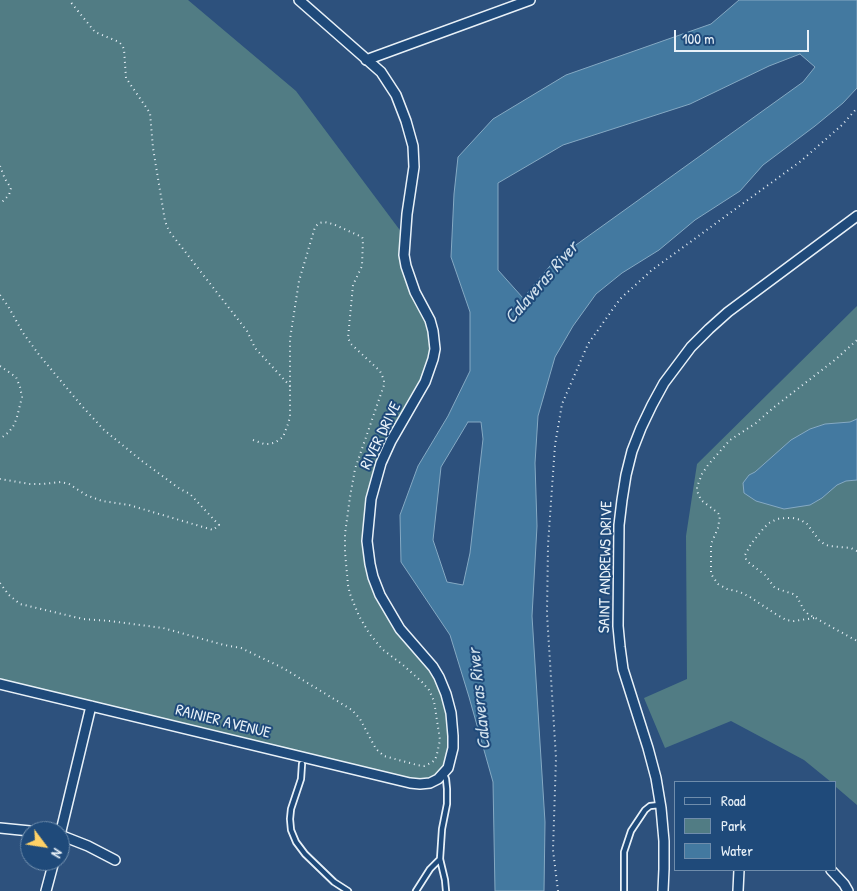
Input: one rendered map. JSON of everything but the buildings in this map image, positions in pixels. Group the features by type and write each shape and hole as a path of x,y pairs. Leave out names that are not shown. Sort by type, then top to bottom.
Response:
{"street":[{"name":"RIVER DRIVE","path":"299,0 381,72 396,95 406,120 413,146 414,167 407,214 404,255 416,292 434,331 435,349 425,382 391,441 381,463 371,499 367,541 373,577 382,600 400,629 439,677 446,694 451,713 453,748 448,768 441,776"},
{"path":"366,60 530,0"},
{"name":"SAINT ANDREWS DRIVE","path":"663,891 664,841 656,778 625,675 618,626 619,525 623,492 632,451 644,420 664,383 697,341 728,312 857,216"},
{"name":"RAINIER AVENUE","path":"0,684 410,783 430,783 441,776"},
{"path":"63,821 91,706"},
{"path":"0,828 20,831"},
{"path":"70,839 115,860"},
{"path":"46,891 51,871"},
{"path":"738,891 739,871"},
{"path":"832,871 848,891"}],"lane":[{"path":"302,764 301,779 291,809 291,830 296,842 305,854 334,882 348,891"},
{"path":"441,776 446,779 446,804 440,859 446,891"},
{"path":"624,891 624,852 630,831 645,810 650,806 660,805"},
{"path":"416,891 430,869 440,859"}],"path":[{"path":"69,0 95,32 119,42 124,49 126,78 150,113 153,148 165,221 169,231 247,331 255,348 290,386"},
{"path":"0,166 11,188 9,195 0,204"},
{"path":"0,583 9,595 20,604 83,619 163,628 241,648 283,668 352,710 360,720 376,749 384,756 417,765 424,766 431,763 437,754 440,740 434,701 429,690 403,665 382,649 369,633 359,616 348,585 345,534 350,497 355,469 380,399 384,380 380,371 350,344 348,338 353,285 362,266 362,237 324,222 315,227 299,281 290,339 290,417 288,424 283,437 276,442 264,444 253,440"},
{"path":"0,295 23,333 40,356 104,430 142,461 180,489 190,494 219,525 213,530 129,505 102,501 86,495 69,484 61,482 30,484 0,479"},
{"path":"814,618 786,620 750,597 718,584 711,574 711,544 720,522 720,516 701,500 697,487 708,465 730,440 756,423 857,340"},
{"path":"0,366 16,377 22,397 18,417 14,425 0,439"},
{"path":"857,551 851,548 824,544 802,520 793,518 776,519 769,523 751,544 745,555 748,562 765,575 775,588 793,594 799,600 804,610 814,618 857,641"}],"green space":[{"path":"0,0 188,0 296,91 405,237 406,266 430,320 435,349 425,382 381,463 367,541 380,595 446,694 453,736 448,768 430,783 410,783 0,683"},
{"path":"857,306 857,805 837,788 837,781 830,781 804,760 731,721 665,748 644,698 687,679 686,536 697,464"}],"water":[{"name":"Calaveras River","path":"739,0 857,0 857,88 843,103 815,126 763,165 740,191 695,220 659,250 622,273 596,294 573,326 555,357 538,416 535,463 537,526 532,616 545,822 544,891 495,891 493,782 469,697 450,635 401,562 400,515 418,466 448,416 470,371 470,312 451,257 458,157 493,119 566,75 711,24","holes":["800,54 815,67 803,82 555,260 523,298 498,270 498,183 563,145 690,104 769,66","468,422 481,422 483,439 470,553 463,585 447,582 433,540 441,467"]},
{"path":"857,419 857,480 846,481 837,485 822,498 810,505 784,509 756,501 744,493 743,483 749,475 755,472 791,440 810,429 825,424 850,422"}]}
